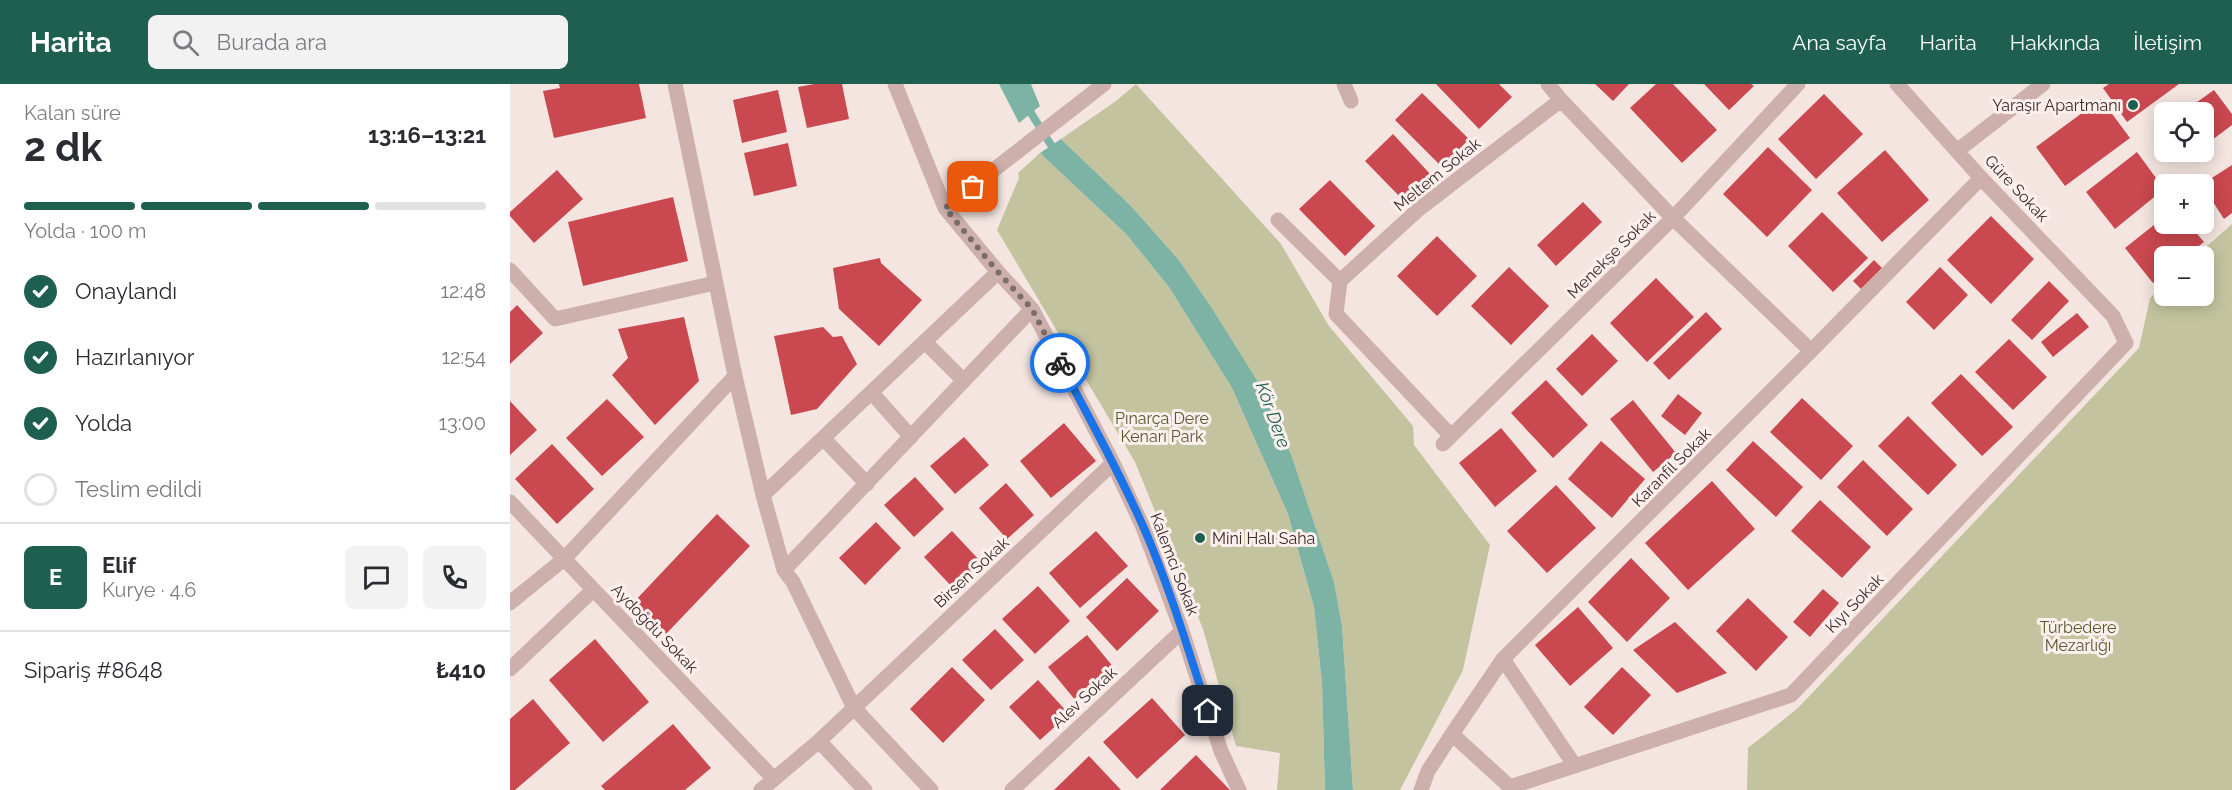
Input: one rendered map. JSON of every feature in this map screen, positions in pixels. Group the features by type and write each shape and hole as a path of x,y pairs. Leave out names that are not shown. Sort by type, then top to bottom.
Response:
{"street":[{"path":"675,84 735,376 763,495 784,570 793,582 854,708 931,790"},
{"name":"Kalemci Sokak","path":"895,84 945,208 1032,309 1113,463 1143,527 1182,631 1221,751 1239,790"},
{"path":"945,208 1104,84"},
{"path":"1344,84 1352,101"},
{"path":"1548,84 1560,100 1673,218 1811,351"},
{"name":"Menekşe Sokak","path":"1340,281 1336,314 1447,440 1673,218 1798,84"},
{"name":"Güre Sokak","path":"1897,84 1981,178 2113,316"},
{"path":"1957,151 2043,84"},
{"name":"Meltem Sokak","path":"1340,281 1419,209 1560,100"},
{"name":"Karanfil Sokak","path":"1421,790 1428,771 1503,659 1981,178"},
{"path":"1278,220 1340,281"},
{"path":"510,270 555,319 715,284"},
{"path":"763,495 998,272"},
{"path":"784,570 1032,309"},
{"name":"Kıyı Sokak","path":"1452,734 1510,787 1791,695 2126,343 2113,316"},
{"path":"925,342 964,381"},
{"path":"510,603 564,559 735,376"},
{"path":"872,393 911,436"},
{"path":"824,439 867,484"},
{"name":"Birsen Sokak","path":"761,790 819,741 1113,463"},
{"name":"Aydoğdu Sokak","path":"510,502 773,778"},
{"path":"510,669 593,590"},
{"name":"Alev Sokak","path":"1012,790 1182,631"},
{"path":"1503,659 1575,765"},
{"path":"819,741 865,790"}],"green space":[{"path":"1136,84 1281,244 1329,326 1413,426 1414,445 1490,545 1463,670 1400,790 1353,790 1342,626 1334,582 1291,454 1258,382 1178,259 1131,206 1061,139 1116,101"},
{"name":"Pınarça Dere Kenarı Park","path":"1040,153 1126,234 1169,287 1232,388 1288,514 1314,607 1322,684 1325,790 1277,790 1280,753 1236,746 1203,629 1135,462 997,230 1019,178 1018,173"},
{"name":"Türbedere Mezarlığı","path":"2232,224 2232,790 1747,790 1748,748 1798,708 2139,348 2150,298 2154,294 2154,306 2214,306 2214,246 2207,246"}],"water":[{"path":"999,84 1031,84 1040,106 1019,123"},
{"path":"1061,139 1131,206 1178,259 1258,382 1291,454 1334,582 1342,626 1353,790 1325,790 1322,684 1314,607 1288,514 1232,388 1169,287 1126,234 1040,153"}],"building":[{"path":"559,84 639,84 646,118 554,138 543,91 560,88"},
{"path":"814,84 842,84 849,119 807,128 798,87"},
{"path":"1436,84 1499,84 1512,97 1479,129"},
{"path":"1595,84 1629,84 1613,101"},
{"path":"1656,84 1673,84 1717,130 1682,163 1630,108"},
{"path":"1704,84 1751,84 1754,86 1729,110"},
{"name":"Yaraşır Apartmanı","path":"2109,84 2179,84 2127,122 2103,88"},
{"path":"778,90 787,132 742,143 733,100"},
{"path":"2214,90 2232,114 2232,125 2214,138 2214,102 2197,102"},
{"path":"1422,93 1469,139 1442,167 1395,120"},
{"path":"1824,94 1863,134 1816,179 1778,139"},
{"path":"2101,99 2130,138 2065,186 2036,147"},
{"path":"1393,134 1431,175 1404,201 1365,161"},
{"path":"788,143 797,186 754,196 744,153"},
{"path":"1768,147 1812,190 1767,237 1723,194"},
{"path":"1885,150 1929,200 1882,242 1837,193"},
{"path":"2137,152 2154,175 2154,197 2115,229 2086,192"},
{"path":"2232,165 2232,213 2224,219 2214,204 2214,177"},
{"path":"557,170 583,199 534,243 510,216 510,212"},
{"path":"1330,180 1375,226 1345,256 1299,209"},
{"path":"673,197 688,261 583,286 568,222"},
{"path":"1583,202 1602,222 1556,266 1537,245"},
{"path":"1822,212 1868,258 1833,292 1788,246"},
{"path":"1991,216 2034,259 1991,304 1947,260"},
{"path":"2154,225 2154,234 2197,234 2204,242 2199,246 2154,246 2153,283 2125,248"},
{"path":"1437,236 1477,276 1437,316 1397,276"},
{"path":"880,258 881,263 922,300 879,346 839,309 833,268"},
{"path":"1874,260 1882,268 1861,289 1853,281"},
{"path":"1509,267 1549,306 1511,345 1471,306"},
{"path":"1940,267 1968,295 1934,330 1906,302"},
{"path":"1656,278 1694,317 1647,362 1610,323"},
{"path":"2049,281 2069,301 2032,340 2011,320"},
{"path":"517,305 543,333 510,364 510,312"},
{"path":"1706,312 1722,329 1669,380 1653,363"},
{"path":"2077,313 2089,327 2053,357 2041,342"},
{"path":"684,317 699,381 655,425 612,375 628,358 618,329"},
{"path":"823,327 833,337 842,336 857,364 817,409 791,415 774,336"},
{"path":"1592,334 1618,361 1582,396 1556,369"},
{"path":"2009,339 2047,377 2013,410 1975,372"},
{"path":"1961,374 2013,427 1982,456 1931,403"},
{"path":"1546,380 1588,425 1553,458 1511,413"},
{"path":"1678,394 1702,413 1685,435 1661,416"},
{"path":"1802,398 1853,446 1821,480 1770,432"},
{"path":"607,399 644,437 602,476 566,438"},
{"path":"1633,400 1676,453 1653,472 1610,419"},
{"path":"510,401 537,430 510,455"},
{"path":"1908,416 1957,465 1928,495 1878,446"},
{"path":"1064,423 1096,461 1051,498 1020,461"},
{"path":"1501,428 1537,471 1495,507 1459,463"},
{"path":"964,437 989,465 955,494 930,466"},
{"path":"1601,441 1645,479 1612,518 1568,479"},
{"path":"1753,441 1803,487 1776,517 1726,470"},
{"path":"552,444 594,489 557,524 515,479"},
{"path":"1863,460 1913,509 1887,536 1837,487"},
{"path":"915,477 944,509 914,537 884,505"},
{"path":"1712,481 1755,529 1688,590 1645,543"},
{"path":"1006,483 1034,515 1007,539 979,508"},
{"path":"1556,485 1596,528 1547,573 1507,531"},
{"path":"1820,500 1871,547 1842,578 1791,531"},
{"path":"717,514 750,546 666,634 633,603"},
{"path":"876,522 901,548 865,585 839,558"},
{"path":"952,531 981,562 953,588 924,557"},
{"path":"1096,531 1128,566 1080,608 1049,573"},
{"path":"1631,558 1670,598 1627,642 1588,602"},
{"path":"1127,578 1159,611 1117,651 1086,617"},
{"path":"1038,586 1070,621 1035,654 1002,619"},
{"path":"1823,589 1839,603 1810,637 1793,622"},
{"path":"1748,598 1788,637 1756,671 1716,631"},
{"path":"1578,607 1613,648 1570,686 1535,645"},
{"path":"1675,622 1727,673 1677,693 1633,650"},
{"path":"995,629 1024,660 991,690 962,660"},
{"path":"1087,635 1115,669 1076,701 1048,667"},
{"path":"595,639 649,702 603,742 549,680"},
{"path":"952,667 985,700 943,743 910,709"},
{"path":"1622,667 1651,695 1613,735 1584,707"},
{"path":"1038,680 1069,714 1040,740 1009,707"},
{"path":"1152,698 1185,735 1137,779 1103,742"},
{"path":"533,699 570,743 515,790 510,790 510,719"},
{"path":"673,724 711,768 685,790 605,790 601,786"},
{"path":"1196,755 1230,790 1160,790"},
{"path":"1089,756 1121,790 1054,790"}],"waterway":[{"name":"Kör Dere","path":"1026,105 1051,145 1058,151"}],"way so far":[{"path":"973,187 945,208 1032,309 1060,363"}],"place":[{"name":"Yaraşır Apartmanı","path":"2133,105"},
{"name":"Mini Halı Saha","path":"1200,538"}],"route":[{"path":"1060,363 1113,463 1143,527 1182,631 1208,711"}]}
